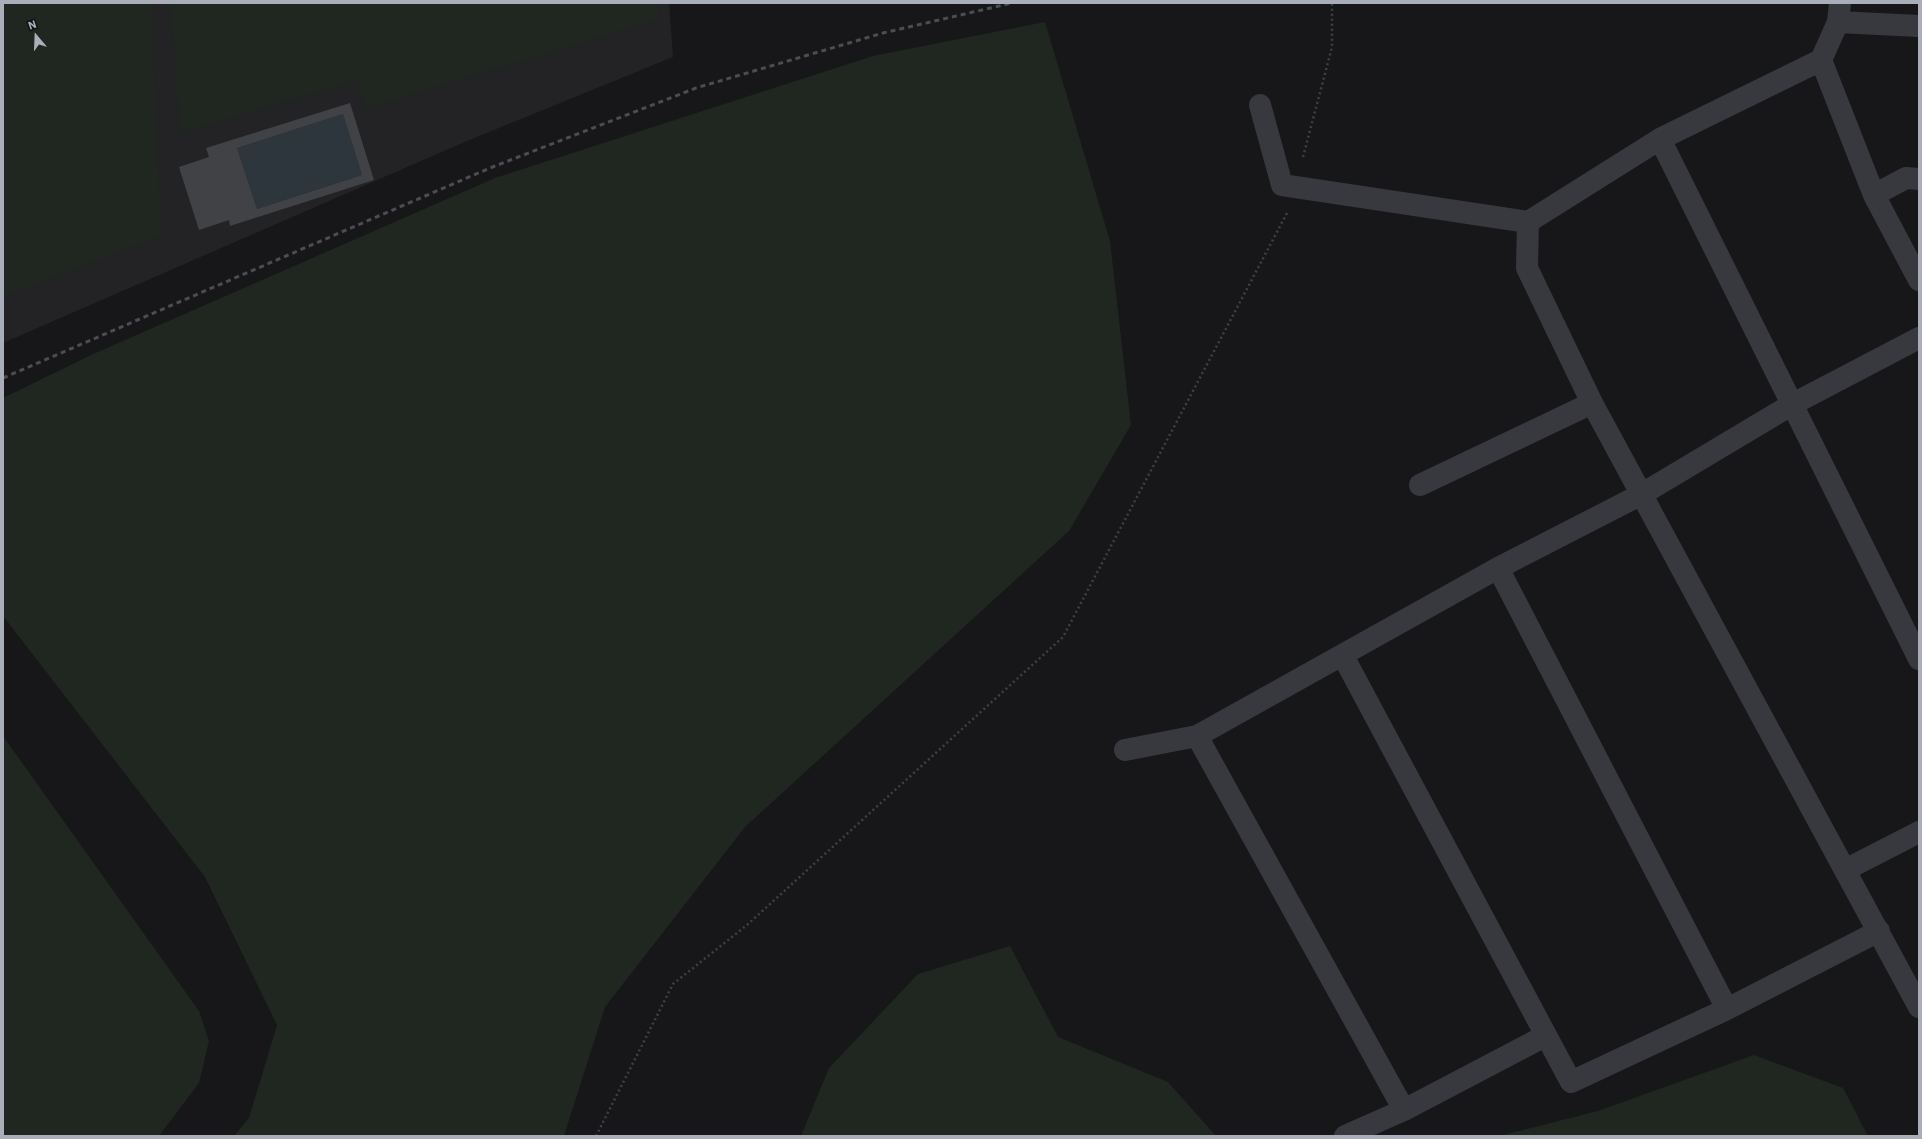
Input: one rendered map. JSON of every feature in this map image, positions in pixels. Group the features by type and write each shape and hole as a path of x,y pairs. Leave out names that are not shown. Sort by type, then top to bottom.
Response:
{"street":[{"path":"1919,26 1839,13 1821,60 1874,195 1919,280"},
{"path":"1260,105 1282,185 1528,222 1660,139 1821,60"},
{"path":"1660,139 1791,405 1919,659"},
{"path":"1874,195 1906,178 1919,179"},
{"path":"1528,222 1527,268 1592,403 1919,1007"},
{"path":"1125,750 1197,736 1343,656 1498,568 1642,494 1791,405 1919,338"},
{"path":"1420,485 1592,403"},
{"path":"1498,568 1726,1009"},
{"path":"1343,656 1545,1036 1571,1082 1726,1009 1879,931"},
{"path":"1197,736 1404,1110"},
{"path":"1845,870 1919,832"},
{"path":"1345,1136 1404,1110 1545,1036"}],"path":[{"path":"596,1136 673,984 747,924 1063,637 1290,207 1332,47 1332,3"}],"shaded area":[{"path":"3,3 669,3 673,57 467,141 3,343"},
{"path":"3,3 151,3 161,235 3,297"},
{"path":"171,3 658,3 659,19 366,108 357,80 180,133"},
{"path":"1045,22 1110,241 1131,425 1069,531 745,827 605,1007 564,1136 234,1136 249,1118 277,1025 205,877 3,616 3,398 91,355 495,178 873,56"},
{"path":"343,114 362,175 257,209 237,148"},
{"path":"3,736 199,1011 209,1041 199,1083 159,1136 3,1136"},
{"path":"1010,946 1058,1037 1168,1082 1216,1136 801,1136 829,1068 918,974"},
{"path":"1754,1055 1843,1088 1868,1136 1499,1136 1598,1111"}],"building":[{"path":"350,103 374,180 230,226 229,220 199,230 179,167 209,157 206,148","holes":["343,114 362,175 257,209 237,148"]}],"railway":[{"path":"3,378 490,168 696,88 883,33 1012,3"}]}
